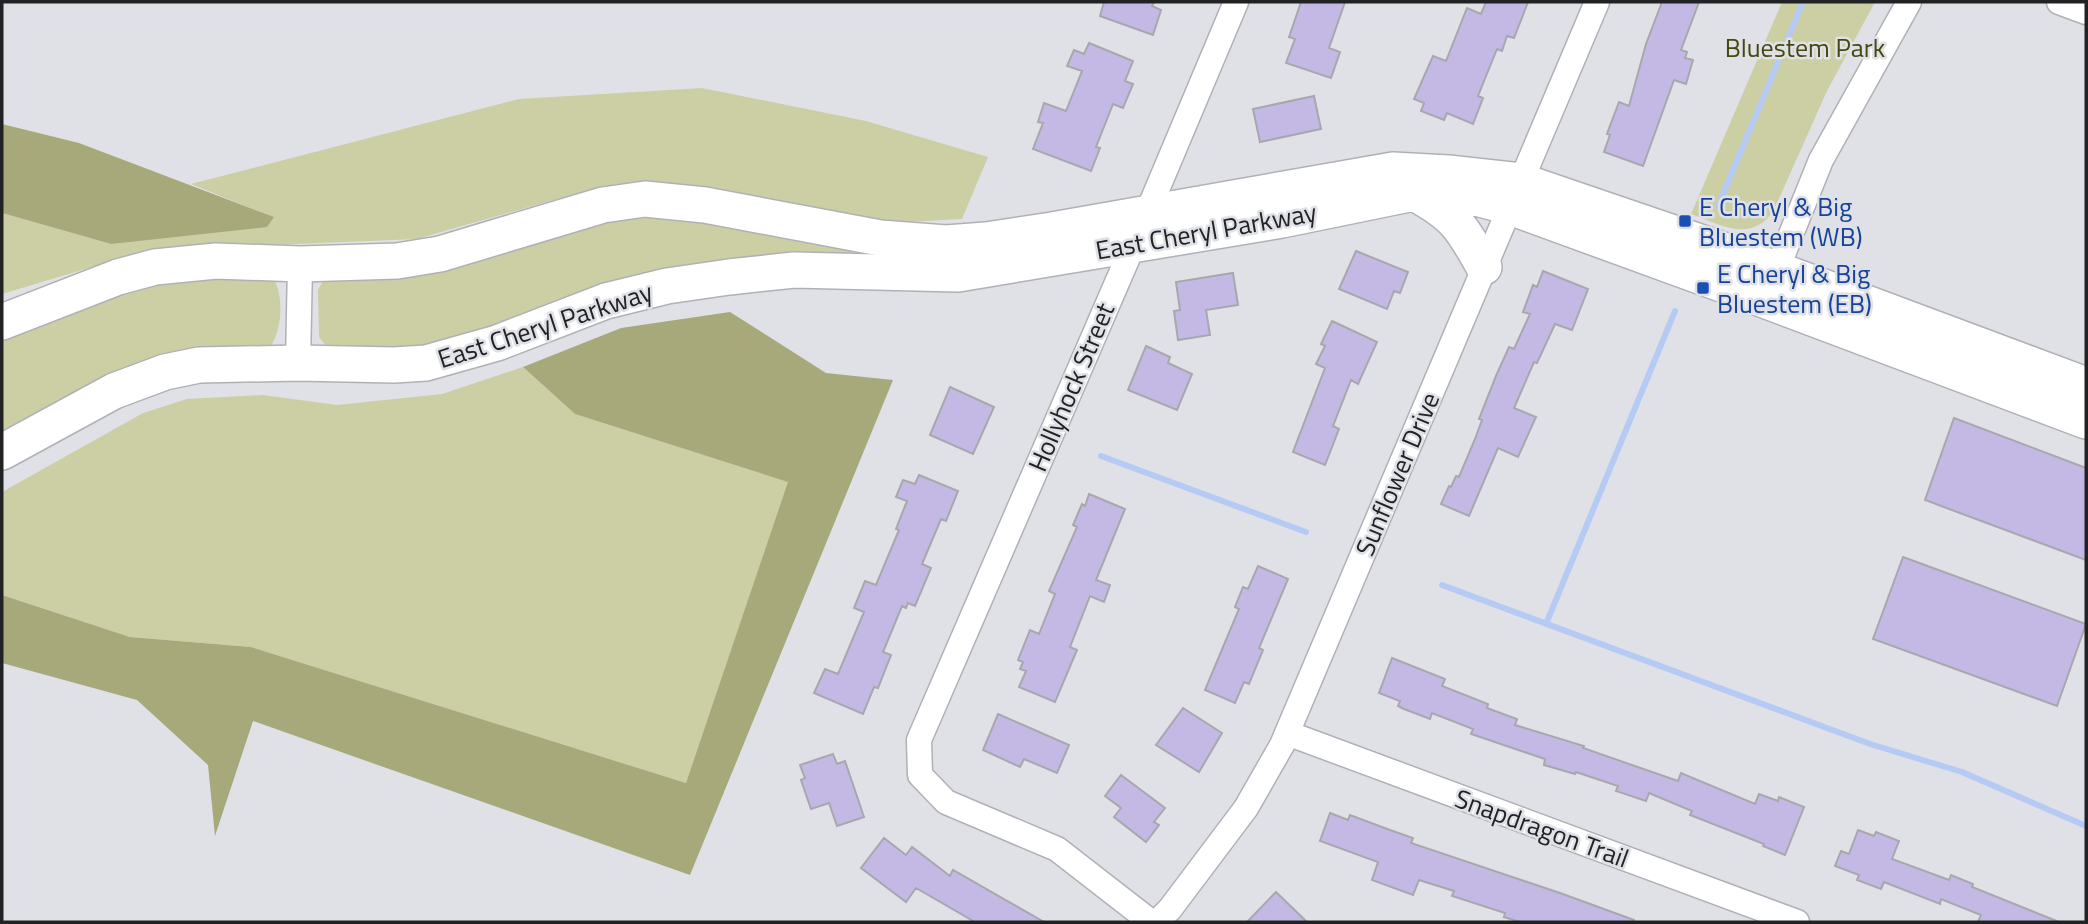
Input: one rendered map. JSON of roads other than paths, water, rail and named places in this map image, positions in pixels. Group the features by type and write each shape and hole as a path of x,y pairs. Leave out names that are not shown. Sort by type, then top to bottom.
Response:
{"street":[{"name":"Hollyhock Street","path":"1151,922 1057,849 946,802 920,775 919,740 1236,2"},
{"name":"Sunflower Drive","path":"1157,922 1170,909 1246,808 1287,733 1597,2"},
{"path":"1771,286 1821,160 1909,2"},
{"path":"2059,2 2086,12"},
{"name":"East Cheryl Parkway","path":"2,322 118,277 155,267 216,261 300,264 397,261 440,254 603,205 645,199 676,200 880,238 946,243 1012,236 1393,170 1448,173 1516,194 1771,286 2086,385"},
{"name":"East Cheryl Parkway","path":"2,452 114,391 165,372 199,365 426,363 498,343 606,301 667,286 729,276 794,270 958,274 1282,220 1414,193 1516,194"},
{"path":"1414,193 1443,208 1463,228 1484,267"},
{"path":"298,363 300,264"},
{"name":"East Cheryl Parkway","path":"1771,286 2086,421"},
{"name":"Snapdragon Trail","path":"1287,733 1797,922"}],"waterway":[{"path":"1718,206 1803,2"},
{"path":"1546,624 1675,311"},
{"path":"1101,456 1306,532"},
{"path":"1442,585 1870,744 1962,772 2086,826"}],"place":[{"name":"E Cheryl & Big Bluestem (WB)","path":"1685,221"},
{"name":"E Cheryl & Big Bluestem (EB)","path":"1703,288"}],"park label":[{"name":"Bluestem Park","path":"1805,47"}]}
